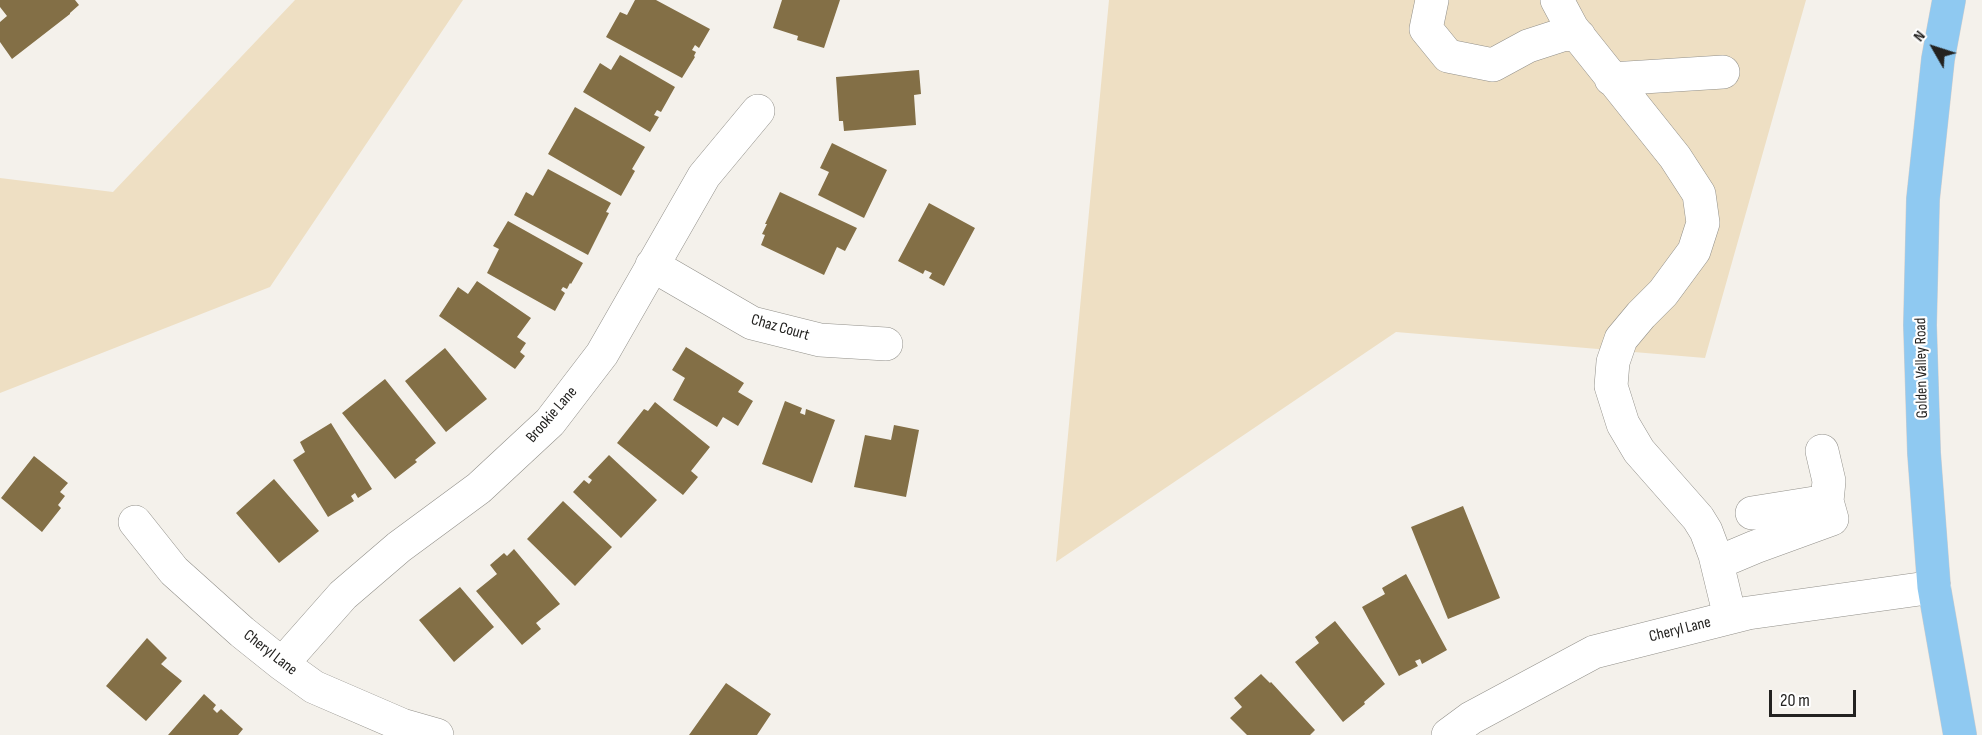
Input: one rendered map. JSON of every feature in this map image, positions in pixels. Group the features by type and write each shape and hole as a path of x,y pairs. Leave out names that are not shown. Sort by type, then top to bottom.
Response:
{"main road":[{"name":"Golden Valley Road","path":"1949,0 1938,59 1923,199 1920,325 1923,453 1934,587 1960,735"}],"street":[{"path":"1432,0 1426,29 1448,56 1493,65 1528,46 1564,34 1579,36"},
{"path":"1557,0 1572,28 1675,157 1698,194 1703,223 1694,251 1663,293 1621,339 1613,362 1611,386 1623,424 1633,442 1698,518 1706,531 1717,563 1730,617"},
{"path":"1611,79 1723,72"},
{"name":"Brookie Lane","path":"282,664 343,595 399,547 479,488 550,422 602,354 704,176 758,111"},
{"name":"Chaz Court","path":"652,265 752,323 820,340 885,344"},
{"path":"1717,563 1832,519 1827,501 1829,481 1822,450"},
{"path":"1752,513 1827,501"},
{"name":"Cheryl Lane","path":"135,522 174,571 242,632 314,687 402,725 437,735"},
{"name":"Cheryl Lane","path":"1448,735 1471,718 1594,652 1748,613 1934,587"}],"shaded area":[{"path":"295,0 463,0 270,287 0,393 0,178 113,192"},
{"path":"1109,0 1806,0 1705,358 1396,332 1056,562"}],"building":[{"path":"0,0 75,0 79,5 12,59 0,42 0,22 7,16 0,7"},
{"path":"635,0 656,0 710,29 699,48 695,45 692,50 696,52 695,57 682,78 606,37 620,12 627,15"},
{"path":"782,0 840,0 824,48 797,40 798,36 773,28"},
{"path":"620,55 675,87 661,112 657,110 654,115 659,117 650,132 583,92 600,63 611,70"},
{"path":"919,70 921,94 914,95 916,125 844,131 843,121 839,121 836,77"},
{"path":"575,107 645,147 632,169 635,171 621,196 548,154"},
{"path":"832,143 887,170 864,218 818,195 829,172 820,168"},
{"path":"548,169 611,203 606,212 609,213 588,255 514,215 526,192 533,196"},
{"path":"780,192 857,228 845,251 837,247 824,275 761,245 765,235 762,234 767,224 765,224"},
{"path":"929,203 975,228 944,286 929,278 932,273 925,270 923,274 898,261"},
{"path":"508,221 583,263 567,289 563,287 561,290 565,293 555,311 487,273 499,249 493,246"},
{"path":"477,281 531,318 517,337 526,343 520,352 525,356 515,369 439,316 458,287 468,294"},
{"path":"686,347 744,383 738,392 753,401 738,426 723,417 717,427 673,400 685,378 672,370"},
{"path":"445,348 487,399 446,432 405,381"},
{"path":"385,379 436,443 395,479 342,413"},
{"path":"785,401 802,408 800,413 805,415 806,409 835,420 812,483 762,464"},
{"path":"655,402 710,447 691,471 698,477 683,495 617,443 644,409 648,411"},
{"path":"331,423 372,489 358,498 355,493 351,496 354,501 328,517 293,460 305,452 300,442"},
{"path":"894,425 919,430 906,497 854,487 865,435 891,440"},
{"path":"609,455 657,500 621,538 573,492 584,480 589,484 592,480 588,477"},
{"path":"34,456 68,483 60,492 65,496 58,505 61,508 42,532 1,498"},
{"path":"274,479 319,531 279,563 236,513"},
{"path":"563,501 612,547 575,586 527,539"},
{"path":"1463,506 1500,598 1448,619 1411,527"},
{"path":"514,549 560,604 536,623 541,629 522,645 476,591 497,574 490,565 504,553 507,556"},
{"path":"1406,574 1447,650 1422,664 1420,659 1415,661 1418,666 1399,676 1362,607 1385,594 1382,588"},
{"path":"460,587 494,627 454,662 419,620"},
{"path":"1335,621 1385,684 1343,722 1295,662 1319,643 1315,637"},
{"path":"147,638 167,658 161,664 182,681 146,721 106,686"},
{"path":"1261,674 1315,730 1310,735 1247,735 1230,718 1242,707 1234,698"},
{"path":"726,683 771,714 757,735 689,735"},
{"path":"204,694 216,705 213,709 217,713 221,709 243,729 238,735 168,735"}]}
